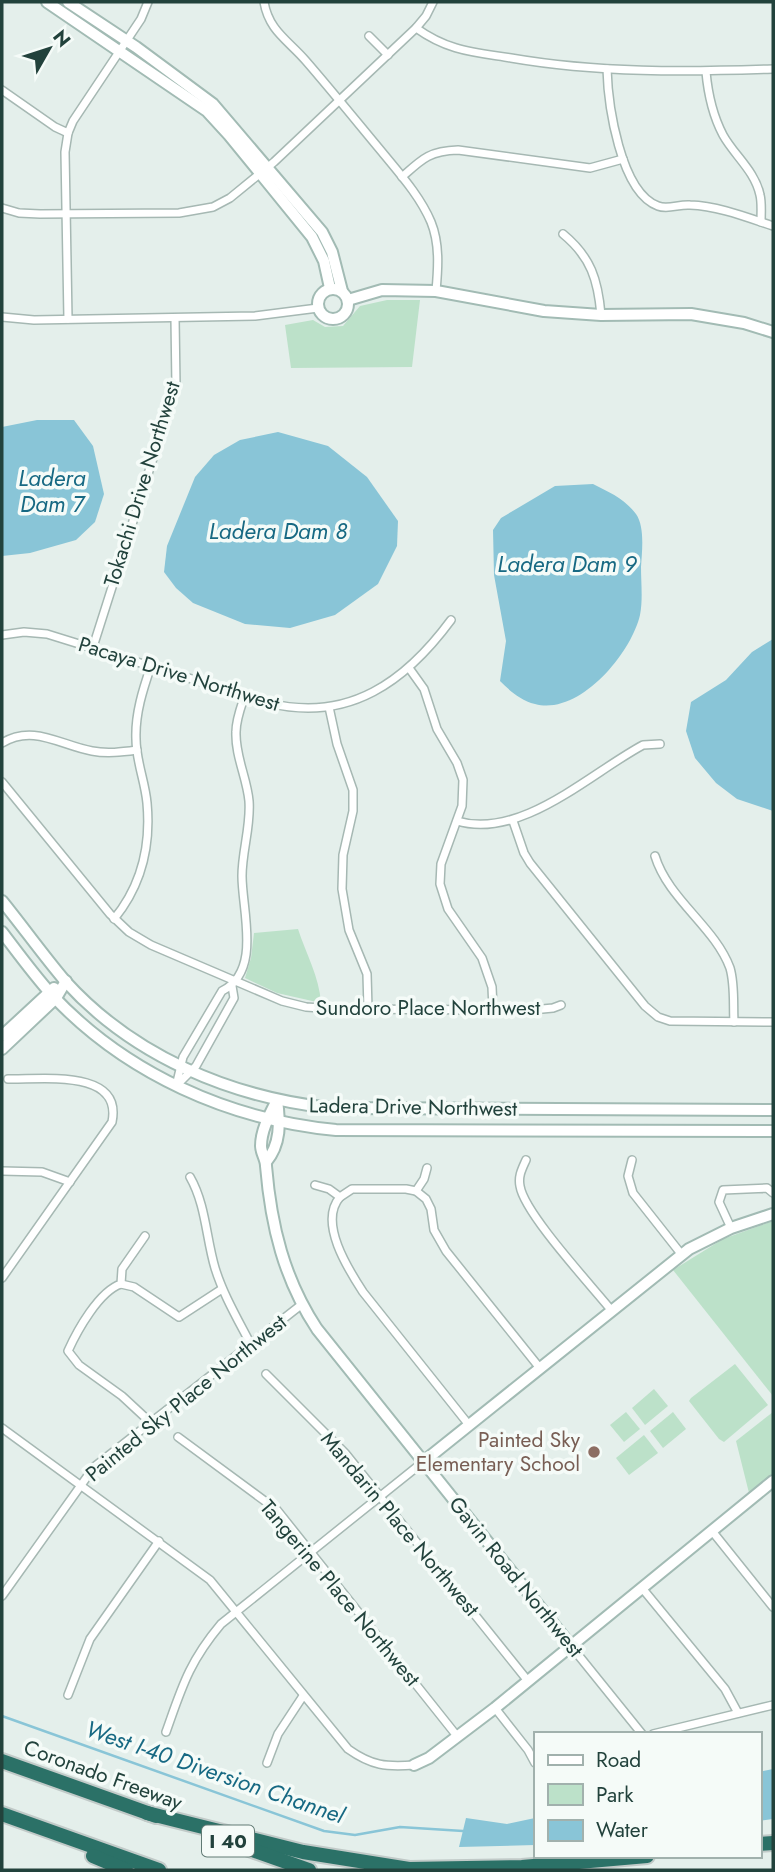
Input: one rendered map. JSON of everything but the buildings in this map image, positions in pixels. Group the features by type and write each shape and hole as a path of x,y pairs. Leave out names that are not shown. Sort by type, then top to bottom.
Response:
{"highway":[{"name":"Coronado Freeway","path":"2,1761 309,1870"},
{"path":"147,1813 303,1852 409,1869 522,1867 624,1858"},
{"path":"2,1815 126,1870"},
{"path":"2,1815 159,1870"}],"street":[{"path":"47,2 125,46"},
{"path":"68,2 206,111 322,232 332,252 345,296 345,313 336,319 326,317 318,308 318,297 330,288"},
{"path":"68,319 65,152 68,133 73,121 125,46 148,2"},
{"path":"264,2 269,21 276,31 304,58 340,100 421,203 432,224 438,260 436,291"},
{"path":"2,208 19,212 66,214 179,213 200,210 230,198 265,171 416,28 433,2"},
{"path":"416,28 434,41 456,49 538,63 607,69 706,72 773,69"},
{"path":"369,36 388,55"},
{"path":"607,69 611,120 637,187 652,204 662,208 688,205 717,208 773,226"},
{"path":"706,72 708,97 722,134 755,178 761,196 761,222"},
{"path":"2,90 68,133"},
{"path":"402,177 422,158 438,150 458,150 590,168 624,159"},
{"path":"265,171 312,237 324,261 330,288 345,296 382,290 436,291 544,311 601,315 691,314 744,323 773,332"},
{"path":"564,234 579,247 593,272 598,286 601,315"},
{"path":"2,317 34,320 175,318 277,315 318,308"},
{"name":"Tokachi Drive Northwest","path":"93,647 176,386 175,318"},
{"name":"Pacaya Drive Northwest","path":"2,635 37,633 93,647 291,708 313,709 369,694 409,668 452,620"},
{"path":"114,919 135,889 143,864 147,804 137,750 136,727 151,666"},
{"path":"409,668 424,689 437,729 460,770 463,794 457,821 440,864 440,884 448,909 482,958 492,987 493,1009"},
{"path":"176,1086 192,1071 234,998 234,984 243,963 248,939 242,876 249,799 236,736 237,720 245,695"},
{"path":"328,707 353,790 353,811 343,855 342,889 349,930 367,974 368,1009"},
{"path":"2,743 20,735 32,734 97,752 137,750"},
{"path":"457,821 485,825 513,821 544,806 643,745 660,744"},
{"name":"Sundoro Place Northwest","path":"2,782 114,919 151,945 234,984 306,1007 532,1010 561,1005"},
{"path":"513,821 530,863 645,1006 658,1017 683,1022 773,1022"},
{"path":"655,856 660,873 725,958 733,980 734,1022"},
{"name":"Ladera Drive Northwest","path":"2,901 66,981 109,1023 151,1051 192,1071 216,1082 277,1100 330,1108 773,1110"},
{"name":"Ladera Drive Northwest","path":"2,932 53,995 125,1056 176,1086 267,1120 336,1130 773,1132"},
{"path":"2,1049 8,1031 53,995 66,981"},
{"path":"176,1086 180,1065 222,991 234,984"},
{"path":"2,1278 112,1122 112,1105 107,1096 91,1083 8,1079"},
{"name":"Gavin Road Northwest","path":"277,1100 267,1120 261,1146 266,1162 274,1232 286,1270 301,1304 317,1329 640,1732"},
{"name":"Gavin Road Northwest","path":"266,1162 276,1150 280,1122 277,1100"},
{"path":"526,1160 519,1175 520,1187 529,1207 612,1311"},
{"path":"632,1160 628,1176 633,1193 682,1255"},
{"path":"416,1191 424,1179 427,1167"},
{"path":"2,1171 42,1172 70,1181"},
{"path":"190,1177 199,1193 208,1242 222,1289 250,1343"},
{"path":"315,1185 329,1189 340,1197"},
{"path":"731,1228 719,1202 723,1190 767,1188 773,1193"},
{"path":"469,1425 350,1273 333,1229 332,1209 340,1197 352,1189 406,1189 416,1191 426,1199 431,1209 434,1230 446,1251 539,1367"},
{"path":"166,1732 186,1674 195,1657 221,1624 236,1611 682,1255 731,1228 773,1214"},
{"path":"121,1284 122,1269 145,1236"},
{"path":"150,1422 122,1396 79,1365 68,1351 74,1338 103,1297 121,1284 135,1287 179,1317 222,1289"},
{"name":"Painted Sky Place Northwest","path":"2,1596 94,1467 301,1304"},
{"name":"Mandarin Place Northwest","path":"266,1374 345,1453 528,1681"},
{"path":"3,1431 199,1570 236,1611 348,1749 364,1760 389,1767 414,1765 429,1758 495,1708 773,1481"},
{"name":"Tangerine Place Northwest","path":"178,1437 269,1503 457,1736"},
{"path":"712,1531 773,1607"},
{"path":"68,1695 90,1639 159,1542"},
{"path":"642,1588 725,1689 738,1713"},
{"path":"267,1763 278,1734 303,1696"},
{"path":"661,1732 773,1705"},
{"path":"495,1708 534,1761"}],"green space":[{"path":"387,300 420,300 412,367 291,368 285,325 313,320 325,327 343,326 360,306"},
{"path":"298,929 315,974 321,1003 277,993 245,978 254,933"},
{"path":"773,1221 773,1396 673,1270 723,1239"},
{"path":"735,1364 768,1405 724,1442 689,1401"},
{"path":"654,1389 668,1406 645,1425 632,1408"},
{"path":"626,1412 640,1429 624,1442 610,1425"},
{"path":"673,1412 686,1429 663,1448 650,1431"},
{"path":"773,1412 773,1473 749,1493 736,1441"},
{"path":"644,1435 658,1453 629,1475 616,1458"}],"water":[{"name":"Ladera Dam 7","path":"37,420 74,420 93,446 104,494 95,522 76,540 30,553 2,556 2,427"},
{"name":"Ladera Dam 8","path":"278,432 328,446 367,477 398,521 397,546 378,584 335,615 290,628 245,624 193,603 176,588 164,572 167,546 195,477 214,455 240,440"},
{"name":"Ladera Dam 9","path":"593,484 622,500 639,519 642,539 640,615 626,647 601,679 569,701 552,705 535,704 516,695 500,681 506,641 494,575 493,530 501,518 555,486"},
{"path":"773,639 773,811 737,799 716,783 695,758 686,731 691,702 726,680 752,652"},
{"path":"773,1769 773,1819 761,1821 761,1772"},
{"path":"466,1818 507,1824 534,1818 534,1845 459,1847"}],"waterway":[{"name":"West I-40 Diversion Channel","path":"2,1716 324,1831 355,1835 400,1827 463,1831"}],"place":[{"name":"Painted Sky Elementary School","path":"594,1452"}]}
